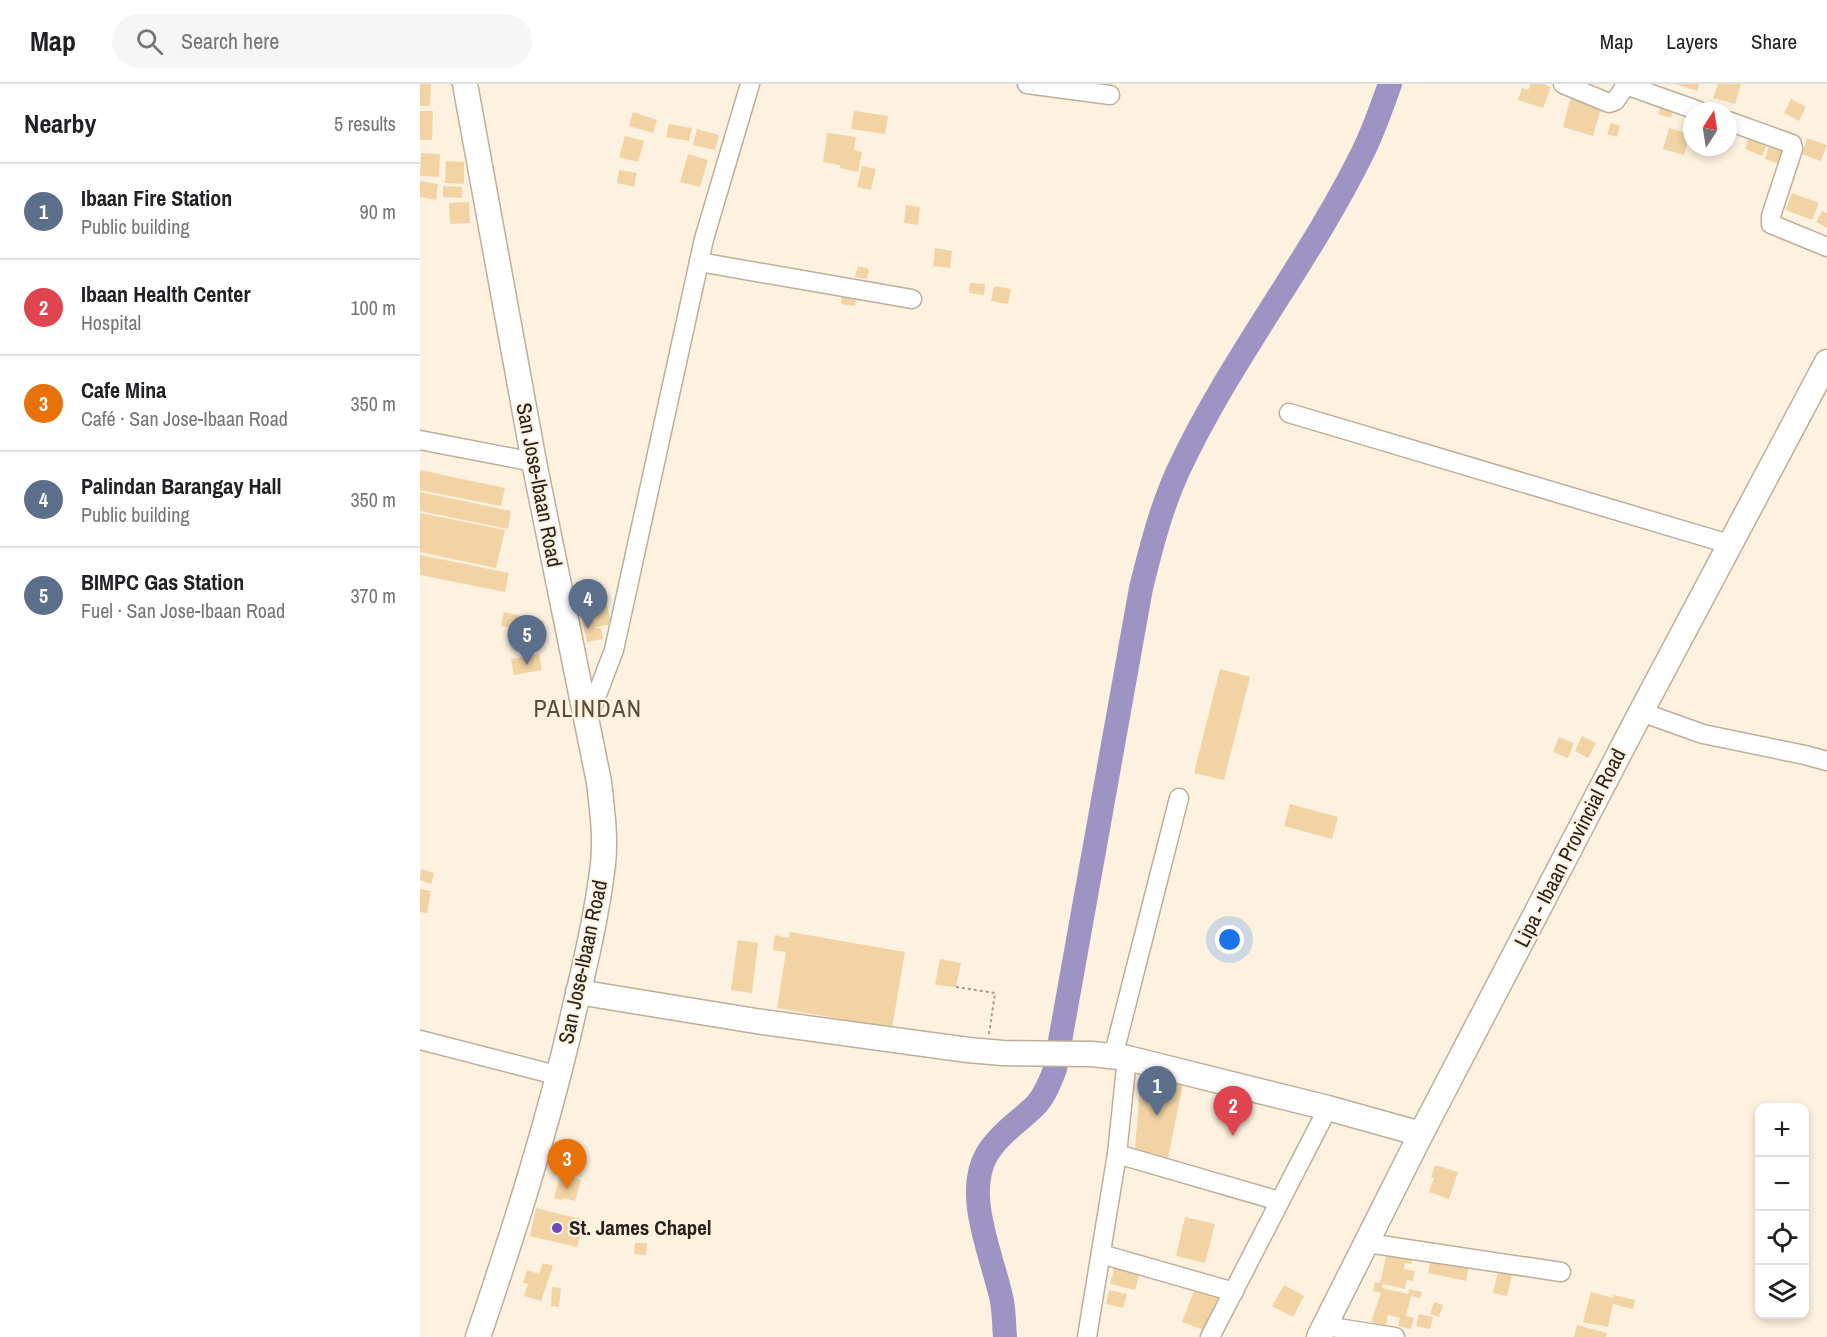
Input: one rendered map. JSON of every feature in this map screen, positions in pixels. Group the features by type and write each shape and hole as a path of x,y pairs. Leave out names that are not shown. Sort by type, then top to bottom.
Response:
{"main road":[{"name":"San Jose-Ibaan Road","path":"465,84 534,462 599,782 604,862 596,910 560,1076 514,1231 478,1337"},
{"name":"Lipa - Ibaan Provincial Road","path":"1322,1332 1641,712 1827,362"},
{"path":"578,992 762,1022 986,1051 1120,1057 1328,1107 1422,1134"}],"street":[{"path":"588,721 614,650 699,262 750,84"},
{"path":"1027,84 1110,96"},
{"path":"1563,84 1609,103 1615,101 1626,85 1683,105"},
{"path":"1737,124 1792,144 1793,149 1771,216 1771,224 1827,247"},
{"path":"699,262 912,299"},
{"path":"1289,413 1729,544"},
{"path":"420,440 534,462"},
{"path":"1641,712 1703,734 1827,761"},
{"path":"1087,1337 1117,1154 1120,1057 1179,798"},
{"path":"420,1040 560,1076"},
{"path":"1210,1337 1328,1107"},
{"path":"1117,1154 1279,1201"},
{"path":"1367,1242 1561,1272"},
{"path":"1101,1254 1234,1292"},
{"path":"1322,1332 1395,1337"}],"path":[{"path":"956,987 995,993 986,1051"}],"building":[{"path":"420,84 431,84 430,106 420,106"},
{"path":"1531,84 1551,87 1543,108 1518,100 1522,88 1528,90"},
{"path":"1675,84 1699,84 1697,91"},
{"path":"1718,84 1741,84 1736,102 1713,98"},
{"path":"1571,96 1602,105 1593,136 1563,127"},
{"path":"1791,99 1806,107 1799,121 1784,113"},
{"path":"1662,100 1675,104 1671,118 1658,114"},
{"path":"420,111 433,111 432,140 420,140"},
{"path":"854,111 888,116 885,134 851,129"},
{"path":"633,112 657,120 653,133 629,126"},
{"path":"1611,123 1620,126 1617,137 1607,134"},
{"path":"669,124 692,128 689,141 666,137"},
{"path":"1669,128 1683,132 1683,155 1663,149"},
{"path":"697,129 719,135 715,150 693,145"},
{"path":"1751,132 1769,139 1762,156 1745,149"},
{"path":"827,133 856,137 854,150 862,152 858,172 823,162"},
{"path":"625,136 644,141 638,162 619,157"},
{"path":"1807,138 1827,145 1821,161 1802,154"},
{"path":"1771,139 1788,145 1782,165 1765,159"},
{"path":"421,153 440,154 439,177 420,176"},
{"path":"688,154 708,160 700,187 680,182"},
{"path":"446,161 464,162 464,184 445,183"},
{"path":"862,166 876,169 871,190 857,187"},
{"path":"619,170 637,173 634,187 617,183"},
{"path":"420,181 438,184 436,200 420,197"},
{"path":"443,186 462,187 462,198 443,197"},
{"path":"1792,193 1819,203 1812,220 1786,210"},
{"path":"469,202 470,223 450,224 449,203"},
{"path":"906,205 920,207 918,225 904,223"},
{"path":"1822,211 1827,213 1827,228 1816,222"},
{"path":"935,248 952,251 950,268 933,266"},
{"path":"858,266 869,269 867,279 855,277"},
{"path":"970,283 985,284 984,295 969,293"},
{"path":"994,286 1011,289 1008,304 991,301"},
{"path":"843,289 857,290 855,306 841,304"},
{"path":"420,470 505,488 501,506 420,490"},
{"path":"420,492 511,511 508,529 420,511"},
{"path":"420,513 505,530 496,568 420,552"},
{"path":"420,555 509,573 505,592 420,575"},
{"path":"607,605 611,624 594,628 601,628 603,639 587,642 581,616 590,614 589,610"},
{"path":"504,612 544,621 541,634 501,626"},
{"path":"539,654 542,670 514,675 511,659"},
{"path":"1220,669 1250,677 1224,780 1194,773"},
{"path":"1582,736 1596,743 1588,758 1575,751"},
{"path":"1559,737 1574,743 1568,758 1553,752"},
{"path":"1290,804 1338,817 1332,839 1284,826"},
{"path":"421,869 434,873 431,884 420,880"},
{"path":"420,889 431,891 427,913 420,912"},
{"path":"790,932 905,952 892,1028 777,1008 786,952 773,950 775,935 789,938"},
{"path":"738,940 758,943 752,993 731,990"},
{"path":"940,959 961,963 956,987 935,985"},
{"path":"1141,1074 1183,1083 1168,1158 1135,1149"},
{"path":"1435,1165 1458,1172 1449,1199 1429,1192 1434,1178 1431,1177"},
{"path":"560,1174 581,1180 575,1201 554,1198"},
{"name":"St. James Chapel","path":"536,1208 584,1220 577,1247 530,1236"},
{"path":"1185,1217 1215,1224 1205,1263 1176,1256"},
{"path":"635,1243 647,1243 646,1255 634,1254"},
{"path":"1388,1248 1413,1254 1411,1264 1405,1263 1404,1269 1415,1271 1413,1281 1407,1280 1405,1289 1383,1284 1382,1288 1408,1294 1409,1289 1422,1292 1420,1298 1411,1296 1406,1316 1414,1318 1411,1329 1398,1326 1400,1318 1388,1315 1386,1325 1371,1322 1381,1293 1373,1291 1375,1282 1380,1283"},
{"path":"1431,1258 1470,1261 1466,1281 1428,1273"},
{"path":"543,1263 553,1266 541,1301 524,1296 528,1284 523,1283 527,1270 539,1274"},
{"path":"1500,1263 1514,1266 1507,1296 1493,1293"},
{"path":"1115,1266 1140,1273 1135,1290 1110,1284"},
{"path":"1284,1285 1304,1296 1293,1317 1272,1306"},
{"path":"1196,1286 1221,1295 1207,1331 1182,1322"},
{"path":"552,1287 561,1288 559,1307 551,1306"},
{"path":"1109,1290 1127,1294 1123,1308 1106,1304"},
{"path":"1591,1292 1613,1298 1614,1295 1635,1300 1633,1309 1613,1304 1608,1327 1583,1322"},
{"path":"1434,1302 1443,1305 1439,1317 1430,1314"},
{"path":"1419,1314 1433,1317 1430,1329 1416,1326"},
{"path":"1577,1325 1607,1333 1605,1337 1574,1337"}],"waterway":[{"path":"1005,1337 1002,1301 979,1207 980,1170 997,1140 1039,1101 1055,1069 1141,588 1157,528 1166,499 1199,430 1221,389 1342,193 1367,144 1390,84"}],"place":[{"name":"Palindan Barangay Hall","path":"588,629"},
{"name":"BIMPC Gas Station","path":"527,665"},
{"name":"Ibaan Fire Station","path":"1157,1116"},
{"name":"Ibaan Health Center","path":"1233,1136"},
{"name":"Cafe Mina","path":"567,1189"},
{"name":"St. James Chapel","path":"557,1228"}],"district":[{"name":"PALINDAN","path":"588,709"}]}
